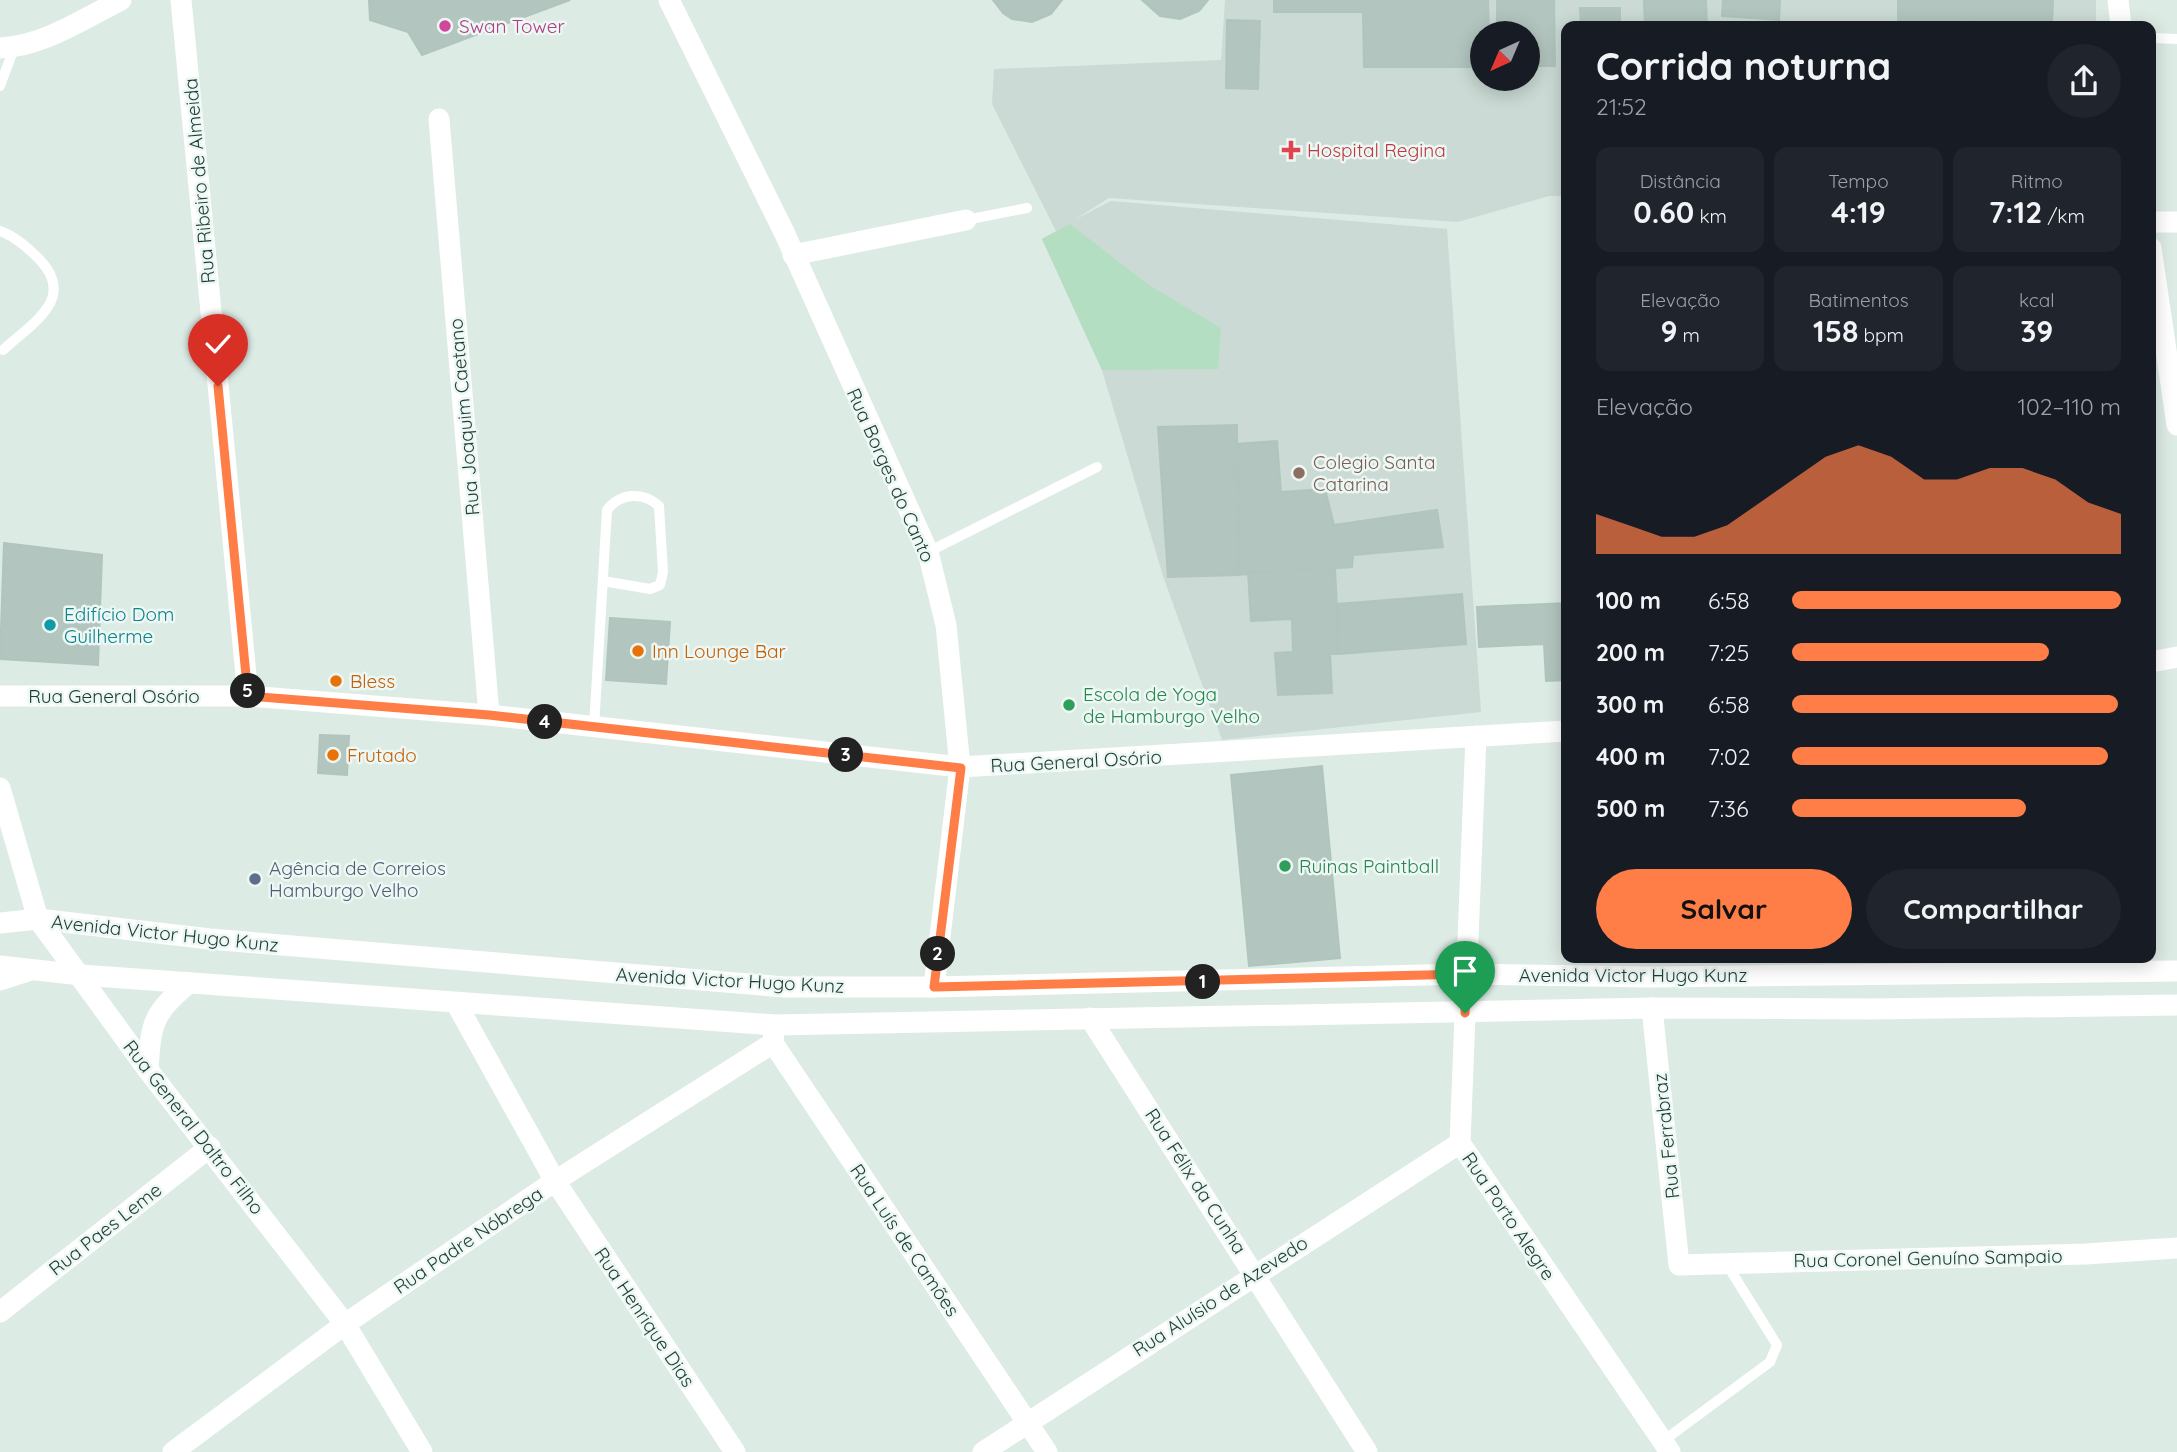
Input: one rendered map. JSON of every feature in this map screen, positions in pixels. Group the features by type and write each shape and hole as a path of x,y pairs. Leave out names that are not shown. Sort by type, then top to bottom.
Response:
{"street":[{"path":"7,48 58,33 121,0"},
{"name":"Rua Ribeiro de Almeida","path":"181,0 248,696"},
{"name":"Rua Borges do Canto","path":"669,0 793,255 928,552 946,625 961,768 934,987"},
{"path":"2118,0 2120,21"},
{"name":"Rua Joaquim Caetano","path":"439,118 489,715"},
{"path":"793,255 966,220"},
{"path":"2156,222 2177,222"},
{"path":"2156,296 2177,425"},
{"path":"2156,661 2177,657"},
{"name":"Rua General Osório","path":"0,696 248,696 489,715 961,768 1561,731"},
{"name":"Rua Porto Alegre","path":"1476,736 1460,1143 1667,1447"},
{"name":"Rua General Daltro Filho","path":"0,788 38,919 148,1070 345,1324 422,1452"},
{"name":"Avenida Victor Hugo Kunz","path":"0,923 38,919 209,939 785,987 934,987 1467,974 1651,977 2177,971"},
{"name":"Avenida Victor Hugo Kunz","path":"0,965 81,975 456,1003 774,1034 1090,1018 1652,1008 1871,1009 2177,1005"},
{"path":"0,981 31,970"},
{"path":"148,1070 150,1029 164,1003 189,983"},
{"name":"Rua Henrique Dias","path":"456,1003 555,1181 735,1452"},
{"name":"Rua Ferrabraz","path":"1652,1008 1679,1265"},
{"name":"Rua Félix da Cunha","path":"1090,1018 1367,1452"},
{"name":"Rua Padre Nóbrega","path":"173,1452 345,1324 774,1034"},
{"name":"Rua Luís de Camões","path":"774,1034 1047,1452"},
{"name":"Rua Aluísio de Azevedo","path":"983,1452 1255,1273 1460,1143"},
{"name":"Rua Paes Leme","path":"0,1312 210,1147"},
{"name":"Rua Coronel Genuíno Sampaio","path":"1679,1265 2085,1254 2177,1248"}],"lane":[{"path":"2156,38 2177,39"},
{"path":"0,86 7,48"},
{"path":"966,220 1027,208"},
{"path":"0,231 24,244 43,263 52,275 56,292 49,307 4,350"},
{"path":"928,552 1097,467"},
{"path":"594,727 607,510 622,497 643,496 651,499 659,506 663,572 660,585 650,589 603,581"},
{"path":"1667,1447 1770,1362 1777,1345 1726,1263"}],"shaded area":[{"name":"Colegio Santa Catarina","path":"1225,0 2096,0 2096,21 1561,21 1561,196 1549,196 1458,222 1109,198 1074,220 1111,201 1447,229 1481,712 1222,740 1163,576 1102,370 1042,239 1056,231 992,104 994,69 1221,60"}],"green space":[{"path":"1070,224 1147,284 1221,328 1218,369 1102,370 1042,239"}],"building":[{"name":"Swan Tower","path":"369,0 570,0 422,55 408,32 370,20"},
{"path":"993,0 1062,0 1051,14 1032,22 1012,19 1003,13"},
{"path":"1142,0 1208,0 1199,11 1180,19 1160,16"},
{"path":"1274,0 1488,0 1489,21 1470,21 1470,67 1364,67 1363,12 1274,12"},
{"path":"1497,0 1554,0 1555,66 1540,66 1540,21 1497,21"},
{"path":"1644,0 1706,0 1707,21 1645,21"},
{"path":"1723,0 1780,0 1779,20 1722,16"},
{"path":"1898,0 2053,0 2052,21 1898,21"},
{"path":"1580,8 1620,8 1620,21 1581,21"},
{"path":"1227,20 1260,21 1258,89 1226,88"},
{"path":"1237,425 1238,575 1168,577 1158,427"},
{"path":"1277,441 1281,492 1325,489 1334,525 1437,510 1443,547 1353,555 1352,567 1238,575 1237,444"},
{"name":"Edifício Dom Guilherme","path":"4,543 102,555 98,665 0,659"},
{"path":"1335,568 1339,654 1330,654 1332,693 1278,695 1275,653 1293,652 1292,619 1251,621 1248,572"},
{"path":"1462,594 1466,644 1339,654 1337,604"},
{"path":"1561,603 1561,680 1546,681 1544,644 1479,647 1477,607"},
{"name":"Inn Lounge Bar","path":"610,618 670,622 666,684 606,680"},
{"name":"Frutado","path":"320,735 349,736 347,775 318,773"},
{"name":"Ruinas Paintball","path":"1322,766 1340,958 1249,966 1231,775"}],"place":[{"name":"Swan Tower","path":"445,26"},
{"name":"Hospital Regina","path":"1291,150"},
{"name":"Colegio Santa Catarina","path":"1299,473"},
{"name":"Edifício Dom Guilherme","path":"50,625"},
{"name":"Inn Lounge Bar","path":"638,651"},
{"name":"Bless","path":"336,681"},
{"name":"Escola de Yoga de Hamburgo Velho","path":"1069,705"},
{"name":"Frutado","path":"333,755"},
{"name":"Ruinas Paintball","path":"1285,866"},
{"name":"Agência de Correios Hamburgo Velho","path":"255,879"}],"route":[{"path":"218,386 248,696 489,715 961,768 934,987 1467,974 1465,1013"}]}
